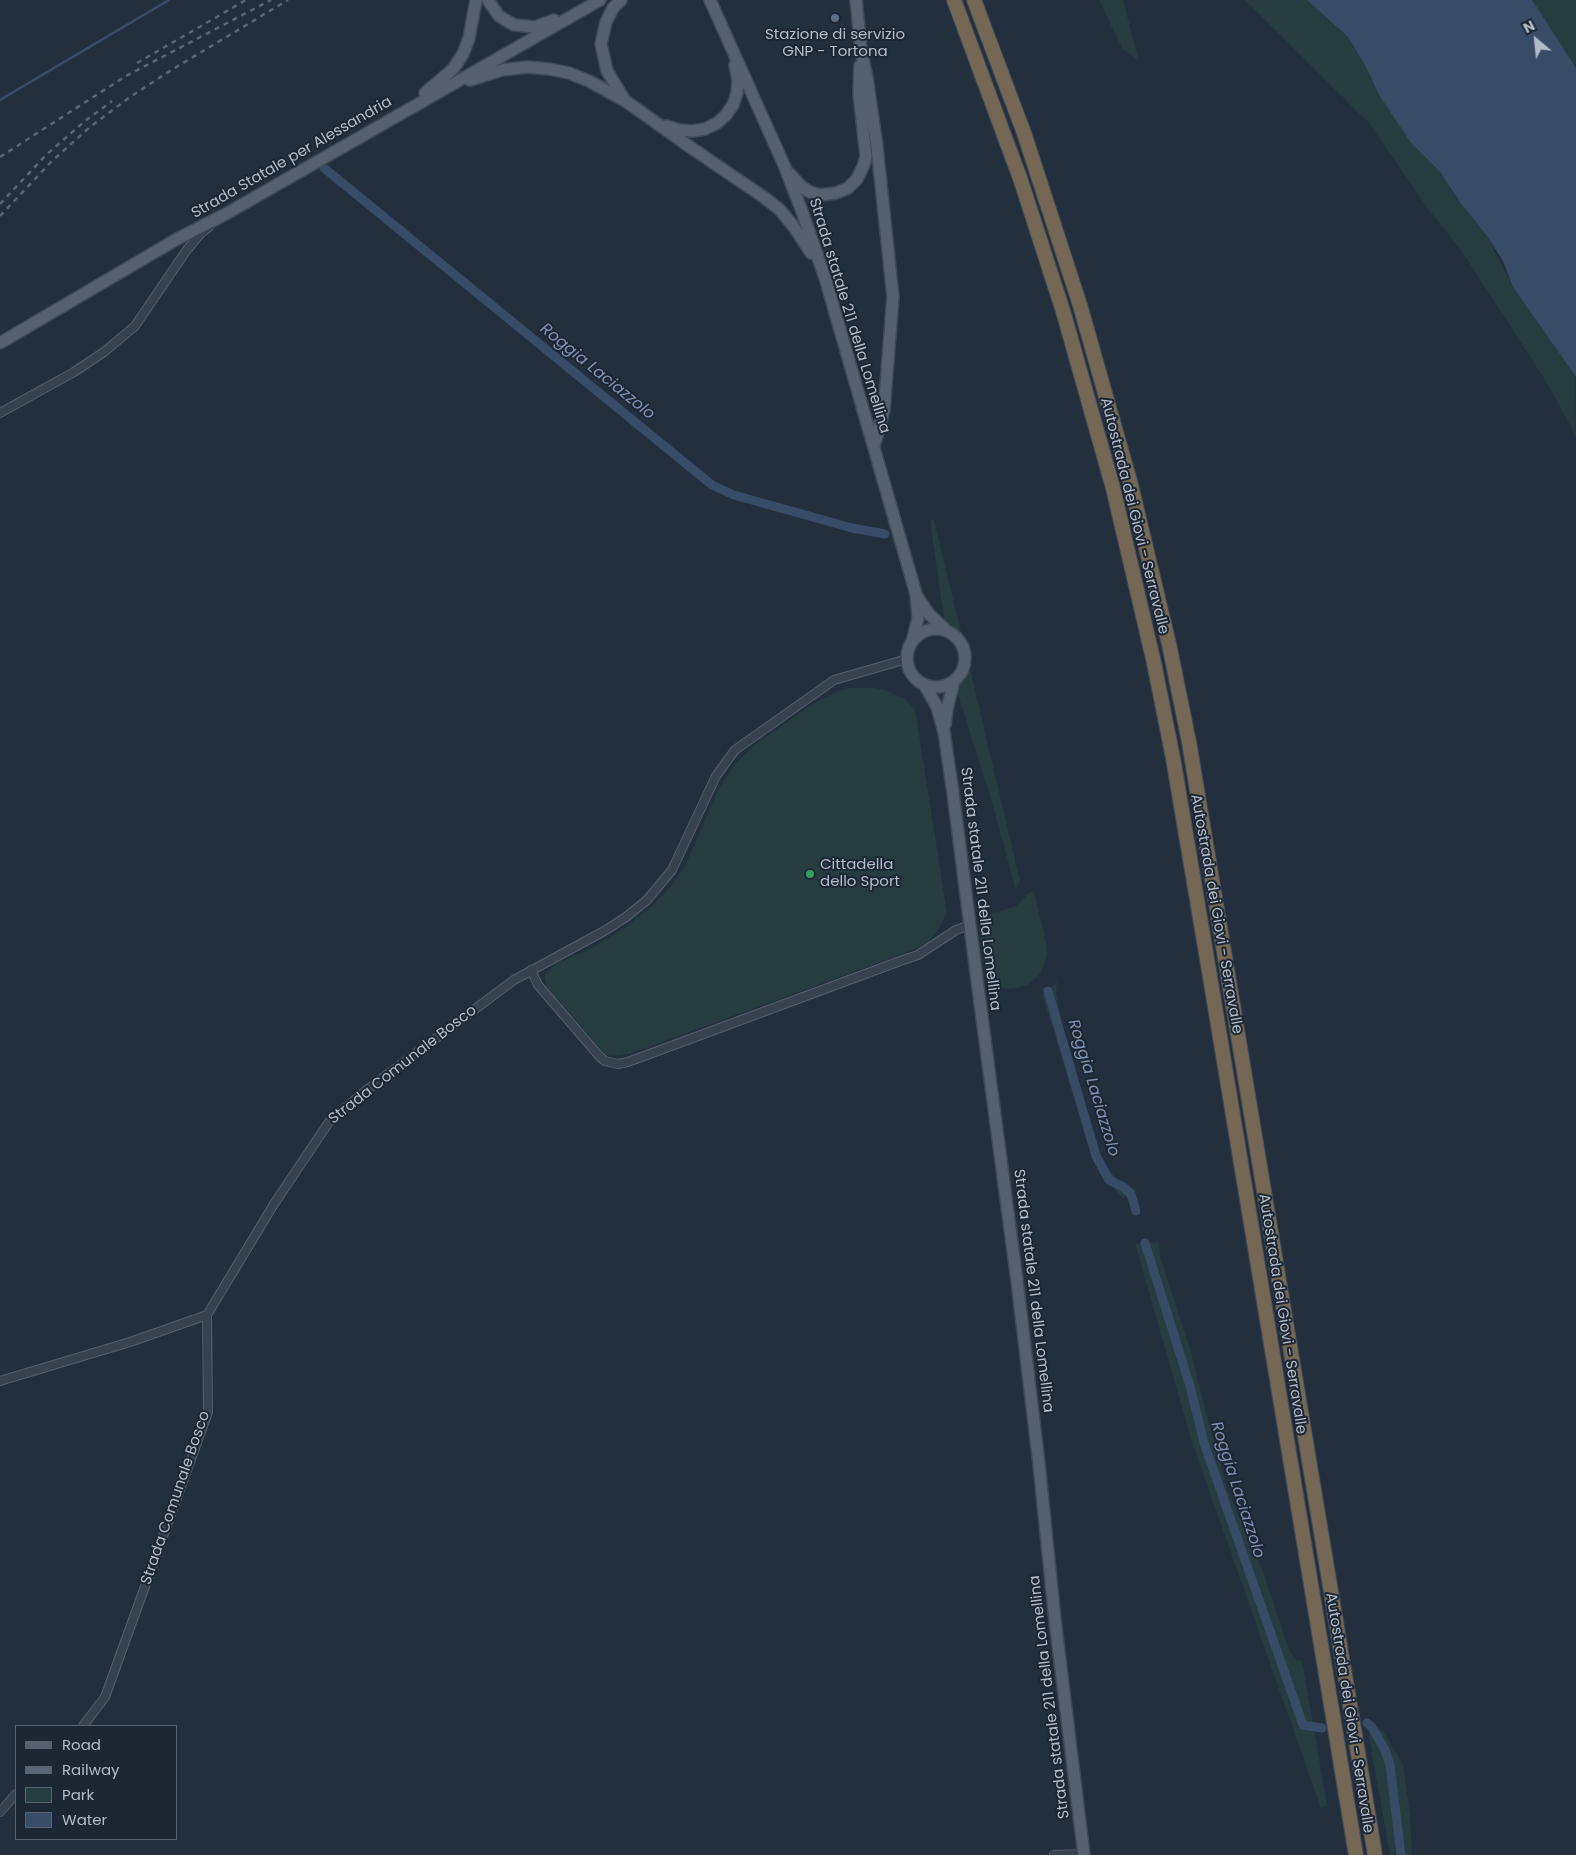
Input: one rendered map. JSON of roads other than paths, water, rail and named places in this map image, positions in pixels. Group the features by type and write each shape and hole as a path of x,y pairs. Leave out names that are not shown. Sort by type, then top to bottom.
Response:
{"highway":[{"name":"Autostrada dei Giovi - Serravalle","path":"954,0 1017,170 1063,312 1113,488 1152,654 1173,758 1356,1855"},
{"name":"Autostrada dei Giovi - Serravalle","path":"974,0 1024,133 1080,305 1129,477 1169,644 1190,752 1374,1855"}],"main road":[{"path":"402,112 442,80 463,54 470,38 476,0"},
{"path":"488,0 499,16 514,25 524,27 535,27 597,1"},
{"path":"621,0 606,22 601,44 606,70 627,102"},
{"name":"Strada statale 211 della Lomellina","path":"710,0 784,165 826,281 916,594 918,618 907,653 910,671 918,681 924,684 936,707 944,732 1018,1281 1055,1620 1084,1855"},
{"path":"856,0 861,50 877,147 893,297 884,410 874,446"},
{"name":"Strada Statale per Alessandria","path":"0,342 597,1"},
{"path":"656,123 679,130 693,131 705,129 717,123 726,115 733,105 738,81 726,34"},
{"path":"784,165 802,187 820,195 836,193 848,188 857,179 866,157 860,93 861,50"},
{"path":"445,89 502,70 527,67 549,68 570,73 589,81 627,102 780,210 806,244 826,281"},
{"name":"Strada statale 211 della Lomellina","path":"916,594 929,614 960,642 965,654 962,672 954,681 946,709 944,732"},
{"path":"912,642 925,631 936,629 947,631"},
{"path":"924,684 936,687 954,681"}],"street":[{"path":"0,413 74,372 104,352 135,326 186,251 201,233 224,215"},
{"name":"Strada Comunale Bosco","path":"84,1725 105,1696 208,1412 207,1315 274,1204 329,1122 364,1092 488,999 531,970 606,930 647,900 672,870 716,776 735,750 834,680 907,659"},
{"path":"531,970 538,985 600,1057 605,1061 618,1064 628,1062 910,958 956,930 970,925"},
{"path":"0,1382 130,1342 207,1315"},
{"path":"0,1812 15,1795"},
{"path":"1054,1855 1084,1855"}],"water":[{"path":"1307,0 1532,0 1576,68 1576,377 1513,287 1503,261 1487,236 1462,205 1440,172 1411,143 1379,95 1366,67 1348,37"}],"waterway":[{"path":"0,100 169,0"},
{"name":"Roggia Laciazzolo","path":"324,168 712,485 734,495 852,528 885,534"},
{"name":"Roggia Laciazzolo","path":"1048,991 1096,1156 1109,1180 1123,1187 1131,1194 1136,1211"},
{"name":"Roggia Laciazzolo","path":"1145,1243 1190,1386 1204,1443 1303,1725 1322,1728"},
{"name":"Roggia Laciazzolo","path":"1367,1723 1371,1726 1385,1750 1390,1765 1401,1855"}],"railway":[{"path":"137,63 246,0"},
{"path":"0,157 126,76 271,0"},
{"path":"0,216 52,161 90,127 130,97 173,69 288,0"},
{"path":"0,204 46,155 85,121 112,101"}],"place":[{"name":"Stazione di servizio GNP - Tortona","path":"835,18"},
{"name":"Cittadella dello Sport","path":"810,874"}]}
